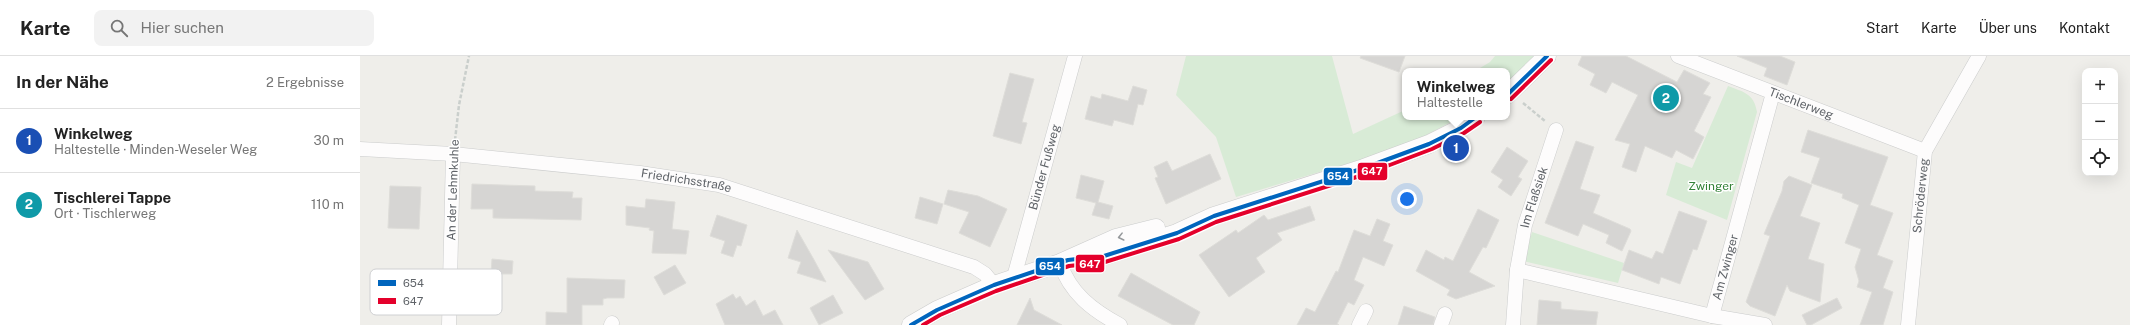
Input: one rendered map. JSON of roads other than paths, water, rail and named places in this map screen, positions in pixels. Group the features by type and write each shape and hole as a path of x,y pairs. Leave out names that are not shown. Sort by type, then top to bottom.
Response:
{"street":[{"name":"Bünder Fußweg","path":"1014,277 1075,56"},
{"path":"1510,92 1547,56"},
{"name":"Tischlerweg","path":"1678,56 1925,151"},
{"name":"Schröderweg","path":"1908,325 1925,151 1979,56"},
{"name":"Am Zwinger","path":"1517,270 1712,316 1773,93"},
{"path":"911,325 937,310 994,285 1064,261 1116,238 1214,216 1364,168 1429,144 1461,128 1472,120"},
{"name":"Im Flaßsiek","path":"1513,325 1517,270 1526,225 1556,130"},
{"name":"Friedrichsstraße","path":"360,148 453,154 640,173 719,185 974,267 985,274 994,285"},
{"name":"An der Lehmkuhle","path":"450,269 453,154"},
{"path":"1064,261 1066,279 1076,294 1091,307 1120,325"},
{"path":"1360,325 1366,312"},
{"name":"An der Lehmkuhle","path":"449,315 449,325"},
{"path":"1712,316 1765,325"}],"place":[{"name":"Tischlerei Tappe","path":"1666,98"},
{"name":"Winkelweg","path":"1456,148"}],"park label":[{"name":"Zwinger","path":"1711,186"}]}
